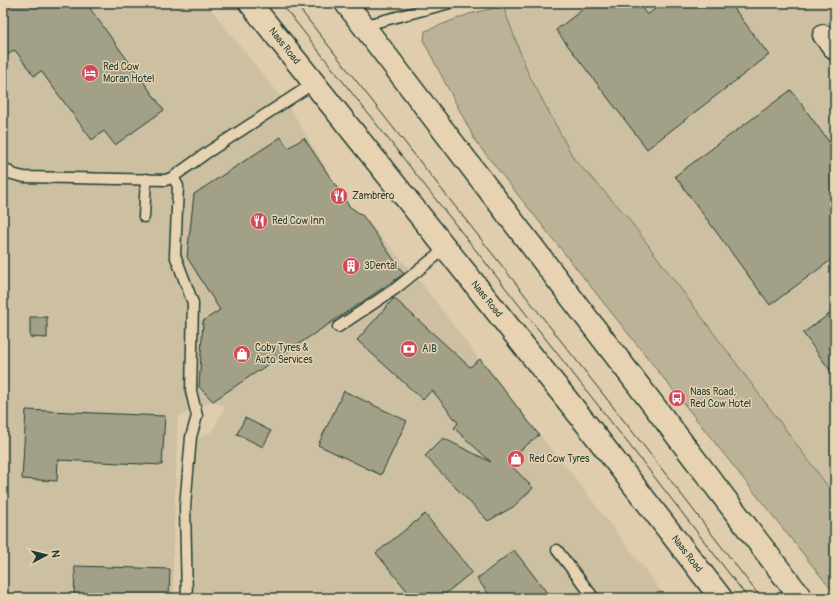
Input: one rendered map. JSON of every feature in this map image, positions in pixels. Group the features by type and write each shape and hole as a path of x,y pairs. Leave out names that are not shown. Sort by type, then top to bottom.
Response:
{"main road":[{"name":"Naas Road","path":"250,3 588,426 721,598"},
{"path":"346,3 362,26 801,598"}],"street":[{"path":"823,34 835,50"}],"lane":[{"path":"362,26 450,3"},
{"path":"3,167 12,174 24,177 166,180 173,177 208,152 314,83"},
{"path":"173,177 178,186 175,255 193,303 191,391 196,416 191,437 185,507 187,598"},
{"path":"144,217 146,179"},
{"path":"338,327 395,288 446,248"},
{"path":"557,550 594,598"}],"shaded area":[{"path":"3,3 206,3 291,110 349,206 363,216 423,285 478,358 574,477 667,598 192,598 192,513 197,439 212,431 225,407 213,401 178,417 173,552 174,598 3,598"},
{"path":"515,3 835,3 835,594 425,31 469,14"},
{"path":"503,6 528,73 574,159 625,214 835,496 835,594 476,142 424,42 425,31 469,14"}],"building":[{"name":"Red Cow Moran Hotel","path":"3,3 86,3 164,110 115,145 104,131 92,140 41,71 34,76 15,50 3,58"},
{"path":"591,3 638,3 647,15 663,3 730,3 769,55 647,149 556,30"},
{"path":"791,90 835,150 835,257 770,305 675,176"},
{"path":"281,137 288,148 304,138 349,206 363,216 404,274 213,401 199,387 203,321 220,310 187,257 194,194"},
{"path":"394,298 470,367 480,359 539,435 507,461 533,488 513,507 488,521 425,456 443,438 491,462 454,428 458,423 432,390 423,400 357,340"},
{"path":"835,310 835,377 803,333"},
{"path":"30,317 47,317 47,338 30,337"},
{"path":"344,391 407,421 381,475 318,445"},
{"path":"26,410 165,416 162,465 58,460 57,481 22,479"},
{"path":"245,418 271,431 263,447 237,434"},
{"path":"425,514 472,572 440,598 413,598 376,553"},
{"path":"514,550 551,598 492,598 477,579"},
{"path":"75,566 170,569 169,598 74,598"}],"tram line":[{"path":"281,3 748,598"},
{"path":"295,3 658,464 761,598"}],"place":[{"name":"Red Cow Moran Hotel","path":"90,73"},
{"name":"Zambrero","path":"339,196"},
{"name":"Red Cow Inn","path":"259,221"},
{"name":"3Dental","path":"351,266"},
{"name":"AIB","path":"409,349"},
{"name":"Coby Tyres & Auto Services","path":"242,354"},
{"name":"Naas Road, Red Cow Hotel","path":"677,398"},
{"name":"Red Cow Tyres","path":"516,459"}]}
